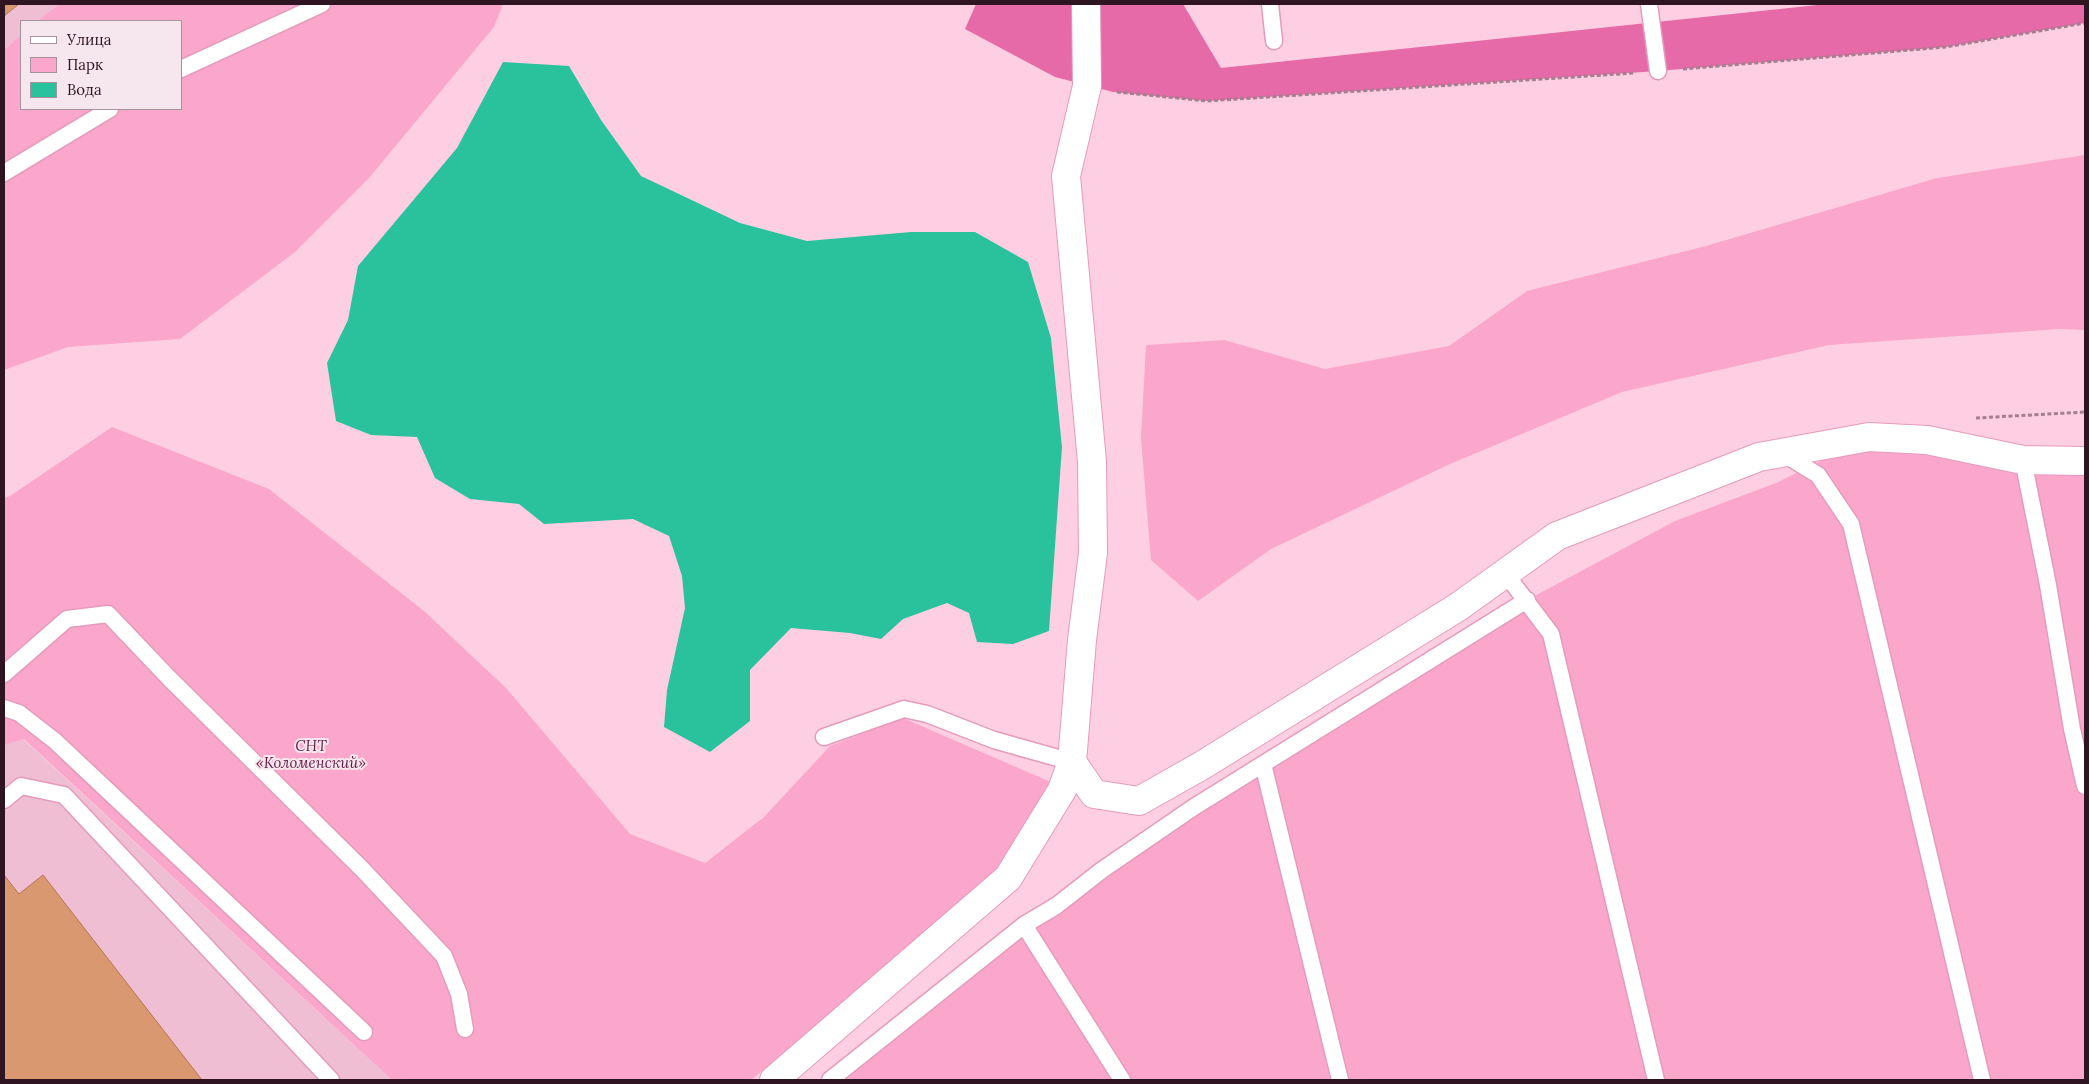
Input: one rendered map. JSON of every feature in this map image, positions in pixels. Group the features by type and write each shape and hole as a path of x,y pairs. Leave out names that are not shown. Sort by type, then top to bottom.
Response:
{"street":[{"path":"774,1080 1008,878 1062,790 1072,762 1082,640 1092,553 1092,471 1066,176 1087,86 1086,4"},
{"path":"1072,762 1094,794 1140,801 1201,766 1458,607 1557,536 1759,457 1869,437 1927,440 2023,460 2085,461"}],"lane":[{"path":"182,69 322,4"},
{"path":"1270,4 1274,42"},
{"path":"1649,4 1658,71"},
{"path":"4,173 108,110"},
{"path":"1782,453 1818,475 1851,524 1982,1080"},
{"path":"2023,460 2048,585 2072,729 2085,786"},
{"path":"1505,573 1551,634 1656,1080"},
{"path":"830,1080 1024,925 1056,906 1150,836 1527,600"},
{"path":"4,674 67,620 108,614 169,678 363,870 444,956 459,994 465,1029"},
{"path":"4,708 19,712 55,741 364,1032"},
{"path":"824,737 904,709 927,714 994,740 1072,762"},
{"path":"1263,764 1340,1080"},
{"path":"4,800 21,786 64,795 331,1080"},
{"path":"1024,925 1122,1080"}],"path":[{"path":"1087,86 1113,92 1207,101 1658,71 1946,47 2085,23"}],"shaded area":[{"path":"4,4 59,4 39,20 20,20 20,36 4,50"},
{"path":"976,4 1183,4 1221,68 1827,4 2085,4 2085,23 1946,47 1658,71 1207,101 1113,92 1055,77 965,29"},
{"path":"23,739 392,1080 4,1080 4,745"}],"green space":[{"path":"59,4 503,4 494,27 369,178 295,252 180,339 68,347 4,370 4,50 20,36 20,110 182,110 182,20 39,20"},
{"path":"2085,155 2085,330 2060,329 1829,345 1622,392 1450,464 1271,549 1198,601 1151,560 1141,438 1146,345 1224,340 1325,369 1449,346 1527,291 1706,246 1937,178"},
{"name":"СНТ «Коломенский»","path":"112,427 269,489 424,611 506,688 630,834 705,863 764,817 830,746 903,718 1053,783 983,892 751,1080 392,1080 24,739 4,745 4,498 10,496"},
{"path":"1869,437 2085,461 2085,1080 830,1080 1024,925 1527,600 1675,521 1776,483"}],"water":[{"path":"503,62 569,66 601,120 641,176 740,223 807,241 911,232 975,232 1028,262 1051,338 1062,447 1049,631 1013,644 977,642 969,613 947,603 903,619 881,639 850,633 791,628 750,670 750,721 710,752 664,727 667,690 685,608 682,576 669,536 633,519 544,524 519,504 470,499 435,478 417,437 371,435 336,421 327,363 348,320 358,266 457,148"}],"building":[{"path":"4,4 19,4 4,16"},
{"path":"4,875 19,894 43,875 202,1080 4,1080"}]}
